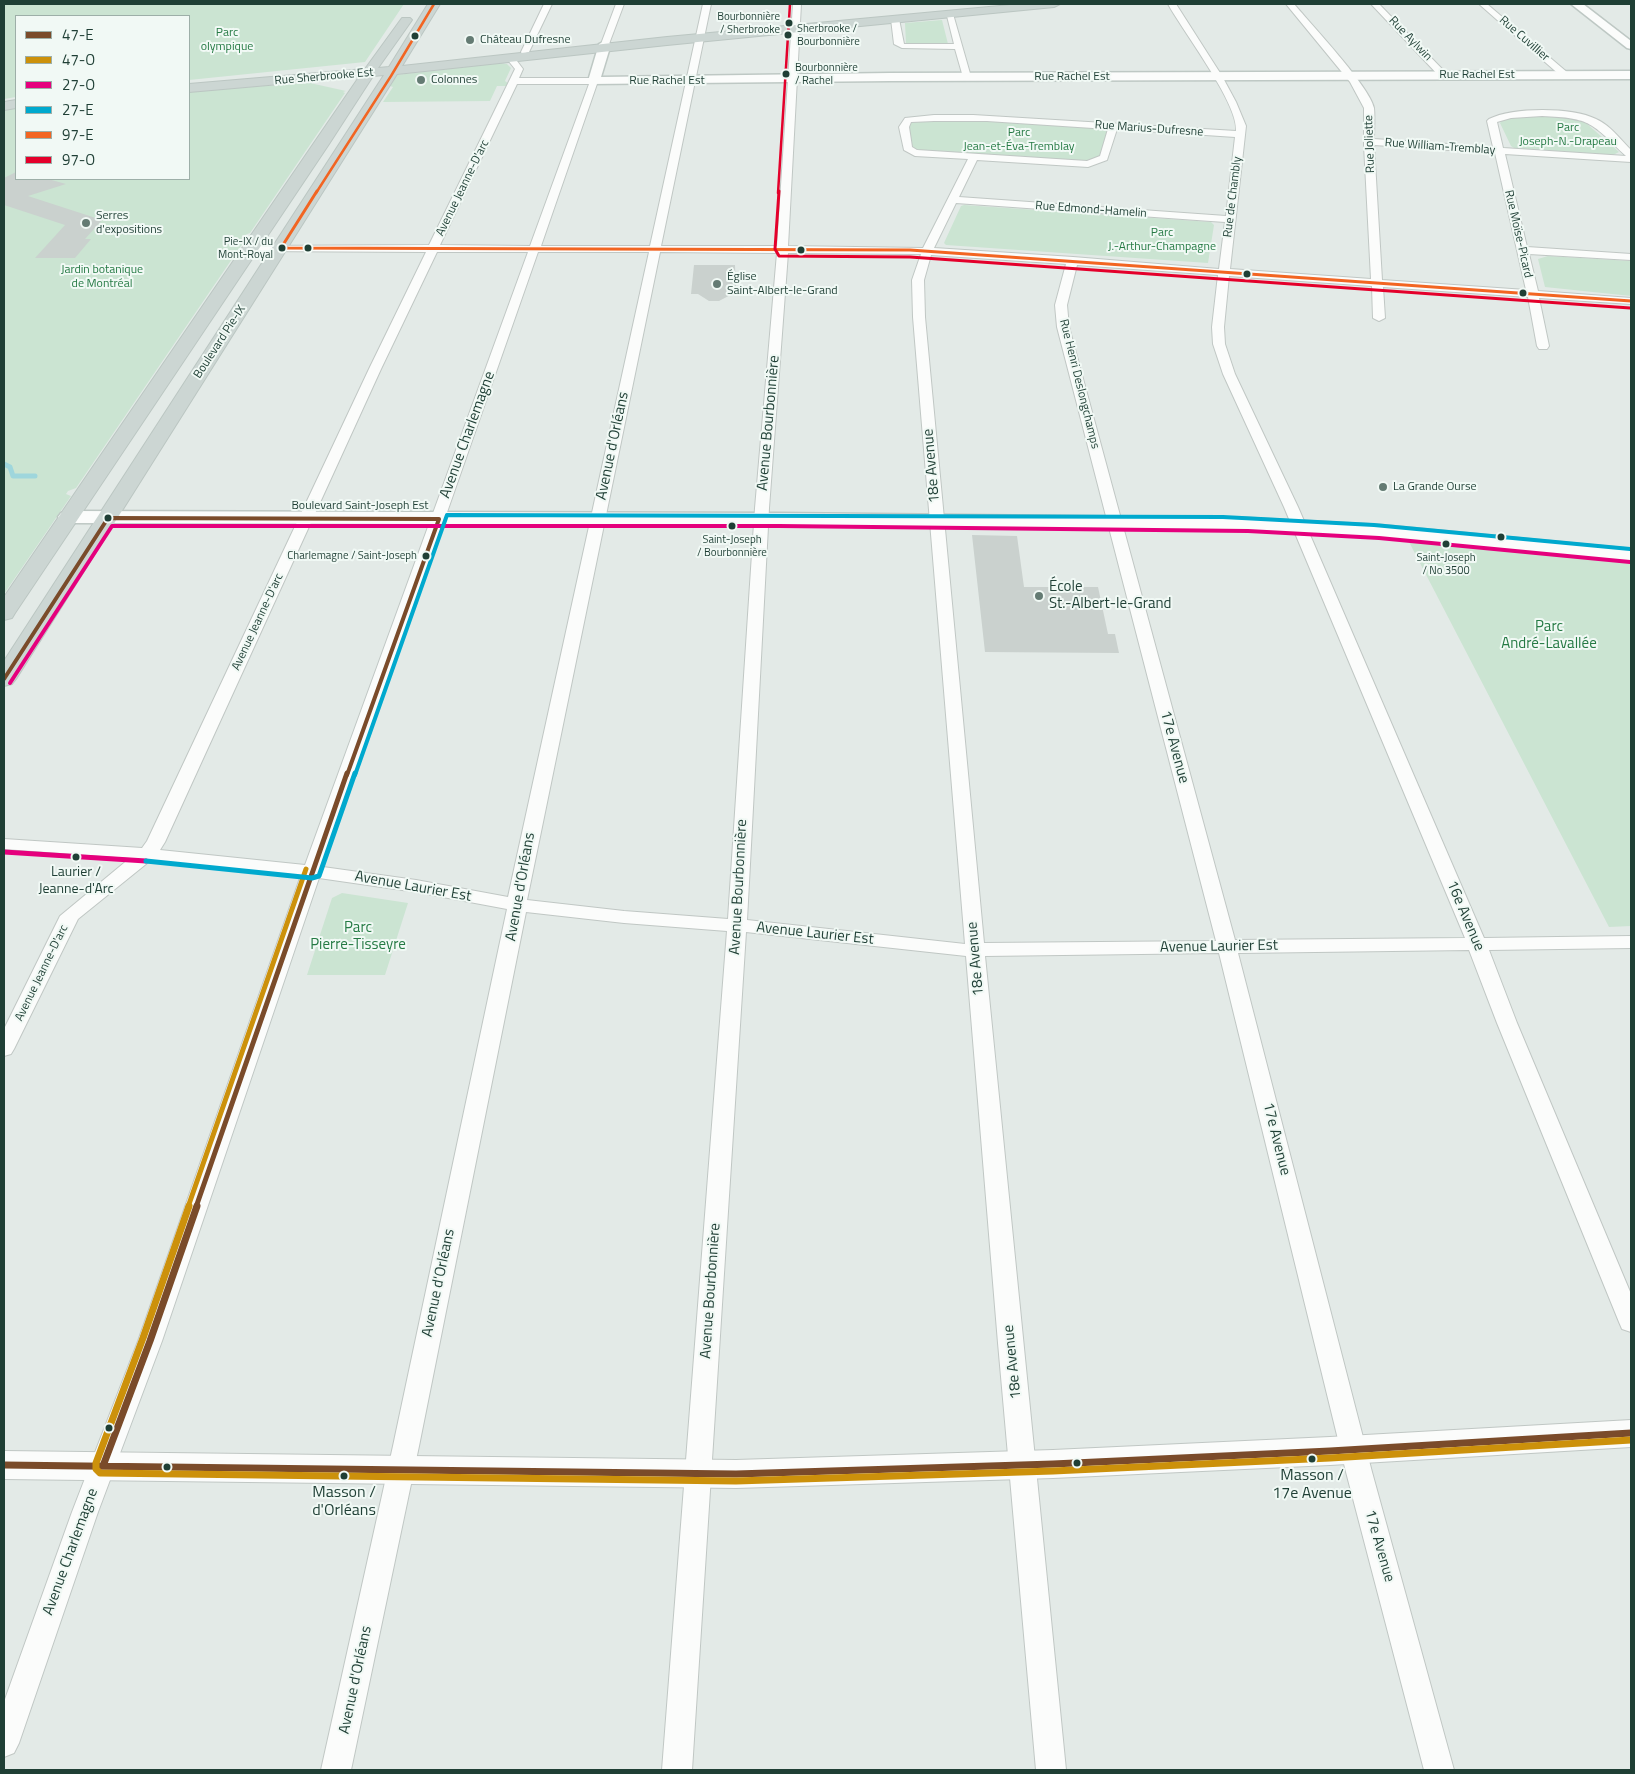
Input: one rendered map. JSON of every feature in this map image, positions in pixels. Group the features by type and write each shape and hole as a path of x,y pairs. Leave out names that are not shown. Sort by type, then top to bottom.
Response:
{"main road":[{"name":"Boulevard Pie-IX","path":"4,679 281,248 434,4"},
{"name":"Rue Sherbrooke Est","path":"190,88 525,52 1053,4"},
{"path":"1576,4 1631,46"},
{"name":"Boulevard Pie-IX","path":"4,613 252,248 370,70 414,10"},
{"name":"Rue Sherbrooke Est","path":"396,67 511,59 604,46"},
{"name":"Avenue Charlemagne","path":"594,81 604,46"},
{"name":"Rue Sherbrooke Est","path":"190,82 370,70"},
{"name":"Rue Rachel Est","path":"594,81 967,77 1631,75"},
{"name":"Boulevard Saint-Joseph Est","path":"72,511 1113,515 1461,525 1631,542"},
{"name":"Boulevard Saint-Joseph Est","path":"1296,519 1406,533 1631,555"}],"street":[{"path":"525,52 548,4"},
{"name":"Avenue Charlemagne","path":"604,46 620,4"},
{"name":"Avenue d'Orléans","path":"336,1770 401,1470 523,868 707,4"},
{"name":"Avenue Bourbonnière","path":"677,1770 736,925 762,514 782,249 797,4"},
{"name":"Rue de Chambly","path":"1172,4 1218,76 1239,118 1240,134 1218,327 1219,344 1229,374 1296,519"},
{"name":"Rue Joliette","path":"1290,4 1349,76 1365,98 1369,108 1369,142 1379,318"},
{"name":"Rue Aylwin","path":"1375,4 1443,75"},
{"name":"Rue Cuvillier","path":"1482,4 1565,75"},
{"path":"949,14 967,77"},
{"path":"895,19 898,44 902,46 958,47"},
{"name":"Avenue Jeanne-D'arc","path":"4,1049 70,916 147,854 156,842 309,512 513,81 519,67 511,59"},
{"name":"Rue Rachel Est","path":"513,81 594,81"},
{"name":"Avenue Charlemagne","path":"4,1743 103,1466 150,1341 313,871 594,81"},
{"name":"Rue Moïse-Picard","path":"1543,346 1533,294 1492,121 1494,118 1512,114 1584,117 1594,121 1631,155"},
{"name":"Rue Marius-Dufresne","path":"973,158 913,153 907,148 904,127 908,120 981,118 1240,134"},
{"path":"973,158 1075,164 1093,163 1104,158 1113,126"},
{"name":"Rue William-Tremblay","path":"1369,142 1631,159"},
{"name":"18e Avenue","path":"973,158 927,251 918,280 919,317 1051,1770"},
{"name":"Rue Edmond-Hamelin","path":"952,200 1230,219"},
{"path":"252,248 927,251 1631,301"},
{"path":"1522,250 1631,257"},
{"name":"Rue Henri Deslongchamps","path":"1073,260 1061,305 1063,327 1113,515"},
{"name":"17e Avenue","path":"1113,515 1227,947 1354,1449 1439,1770"},
{"name":"16e Avenue","path":"1296,519 1477,944 1507,1023 1631,1322"},
{"name":"Avenue Laurier Est","path":"4,844 147,854 313,871 416,886 517,905 624,917 736,925 959,950 1631,942"},
{"path":"4,1465 736,1474 1022,1466 1631,1433"}],"green space":[{"name":"Parc olympique","path":"4,4 404,4 365,62 190,80 190,15 15,15 15,97 4,99"},
{"path":"942,20 948,44 906,43 905,23"},
{"path":"500,63 507,64 511,68 505,81 509,84 508,86 497,86 490,101 383,102 393,87 390,86 396,75"},
{"name":"Jardin botanique de Montréal","path":"310,83 346,91 343,92 345,93 250,233 245,235 244,237 247,237 76,488 68,491 66,494 71,496 4,594 4,109 15,107 15,180 190,180 190,91"},
{"name":"Parc Joseph-N.-Drapeau","path":"1523,116 1576,118 1586,123 1619,152 1613,155 1514,148 1511,146 1500,123 1503,119"},
{"name":"Parc Jean-et-Éva-Tremblay","path":"981,118 1113,126 1098,162 913,153 908,120"},
{"name":"Parc J.-Arthur-Champagne","path":"961,206 1211,222 1214,225 1208,263 946,245 944,243"},
{"path":"1548,256 1631,261 1631,296 1545,287 1538,259"},
{"name":"Parc André-Lavallée","path":"1408,540 1631,561 1631,926 1609,927"},
{"name":"Parc Pierre-Tisseyre","path":"342,893 408,903 385,975 307,975 332,898"}],"building":[{"name":"Serres d'expositions","path":"15,172 15,180 52,180 66,184 28,196 102,220 85,239 91,239 75,258 35,258 65,225 4,205 4,178"},
{"name":"Église Saint-Albert-le-Grand","path":"694,265 735,265 736,292 719,301 709,301 698,294 691,294"},
{"path":"972,535 1017,536 1024,587 1098,587 1108,634 1115,634 1119,653 985,652"}],"waterway":[{"path":"4,464 10,467 13,476 35,476"}],"transit line":[{"name":"97-E","path":"281,248 391,76 434,4"},
{"name":"97-O","path":"790,4 775,249 779,256 910,257 1630,308"},
{"name":"97-E","path":"281,248 910,250 1631,301"},
{"name":"27-E","path":"146,861 312,878 319,876 447,515 1223,517 1374,525 1630,549"},
{"name":"47-E","path":"4,679 108,518 439,519 317,857 150,1341 103,1466"},
{"name":"27-O","path":"10,683 112,526 779,526 1248,531 1379,538 1630,562"},
{"name":"27-O","path":"4,852 146,861"},
{"name":"47-O","path":"306,869 143,1338 96,1463 96,1469 100,1473 736,1481 1053,1471 1330,1458 1631,1440"},
{"name":"47-E","path":"4,1465 736,1474 1053,1464 1330,1451 1631,1433"}],"place":[{"name":"Bourbonnière / Sherbrooke","path":"789,23"},
{"name":"Sherbrooke / Bourbonnière","path":"788,35"},
{"name":"Château Dufresne","path":"470,40"},
{"name":"Bourbonnière / Rachel","path":"786,74"},
{"name":"Colonnes","path":"421,80"},
{"name":"Serres d'expositions","path":"86,223"},
{"name":"Pie-IX / du Mont-Royal","path":"282,248"},
{"name":"Église Saint-Albert-le-Grand","path":"717,284"},
{"name":"La Grande Ourse","path":"1383,487"},
{"name":"Saint-Joseph / Bourbonnière","path":"732,526"},
{"name":"Saint-Joseph / No 3500","path":"1446,544"},
{"name":"Charlemagne / Saint-Joseph","path":"426,556"},
{"name":"École St.-Albert-le-Grand","path":"1039,596"},
{"name":"Laurier / Jeanne-d'Arc","path":"76,857"},
{"name":"Masson / 17e Avenue","path":"1312,1459"},
{"name":"Masson / d'Orléans","path":"344,1476"}]}
